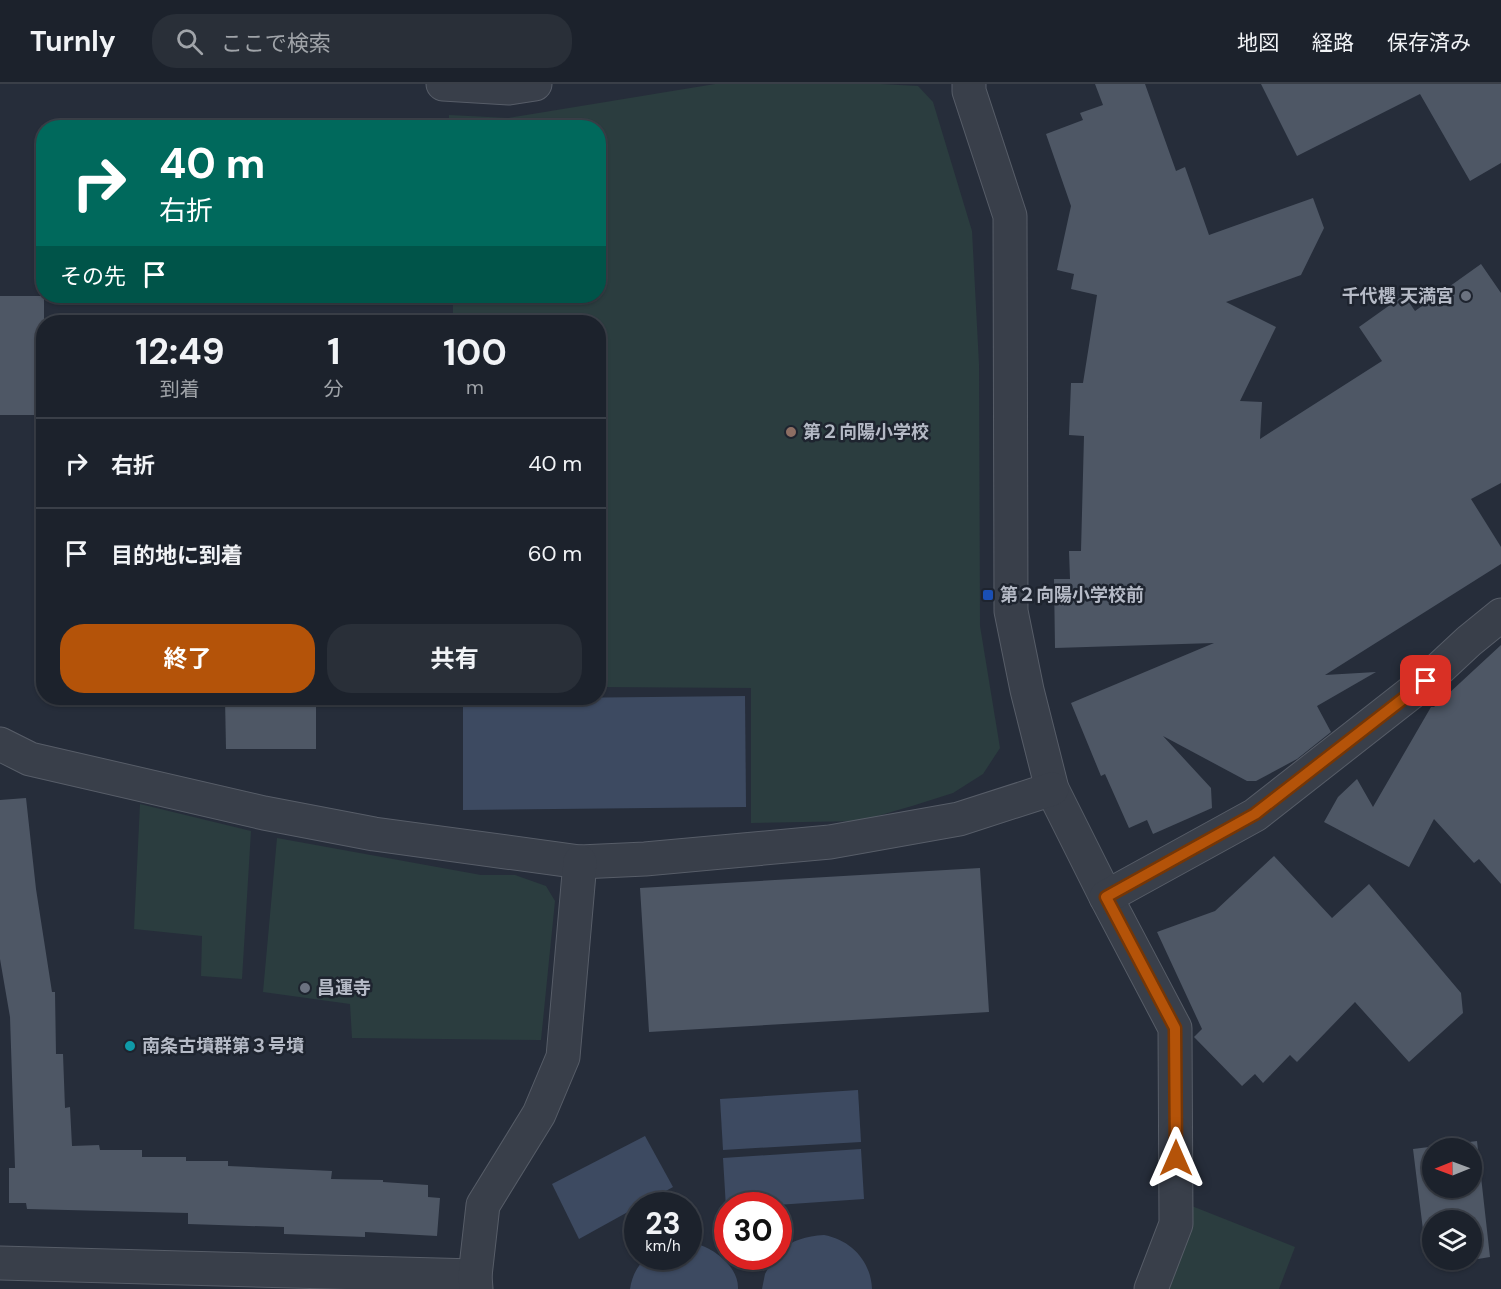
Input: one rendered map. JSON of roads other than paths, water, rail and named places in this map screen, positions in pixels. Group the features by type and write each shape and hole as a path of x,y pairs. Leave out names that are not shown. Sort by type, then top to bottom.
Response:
{"street":[{"path":"443,84 509,88 535,84"},
{"path":"974,86 1010,216 1011,611 1027,690 1052,789 1175,1028 1176,1224 1151,1289"},
{"path":"1106,897 1255,814 1426,681 1501,615"},
{"path":"0,744 30,759 264,813 374,834 580,862 645,859 830,842 958,819 1052,789"},
{"path":"0,1263 475,1283 483,1205 539,1114 563,1057 580,862"}],"water":[{"path":"745,696 746,807 463,810 463,705 606,705 606,697"},
{"path":"858,1090 861,1142 723,1150 720,1099"},
{"path":"645,1136 673,1187 664,1192 624,1192 624,1214 579,1239 552,1184"},
{"path":"861,1149 864,1199 792,1204 792,1192 725,1192 723,1158"},
{"path":"824,1235 834,1238 858,1253 868,1269 872,1289 762,1289 767,1270 792,1270 792,1243 811,1236"},
{"path":"702,1246 714,1252 714,1270 732,1270 738,1289 630,1289 637,1270 702,1270"}],"place":[{"name":"千代櫻 天満宮","path":"1466,296"},
{"name":"第２向陽小学校","path":"791,432"},
{"name":"第２向陽小学校前","path":"988,595"},
{"name":"昌運寺","path":"305,988"},
{"name":"南条古墳群第３号墳","path":"130,1046"}]}
